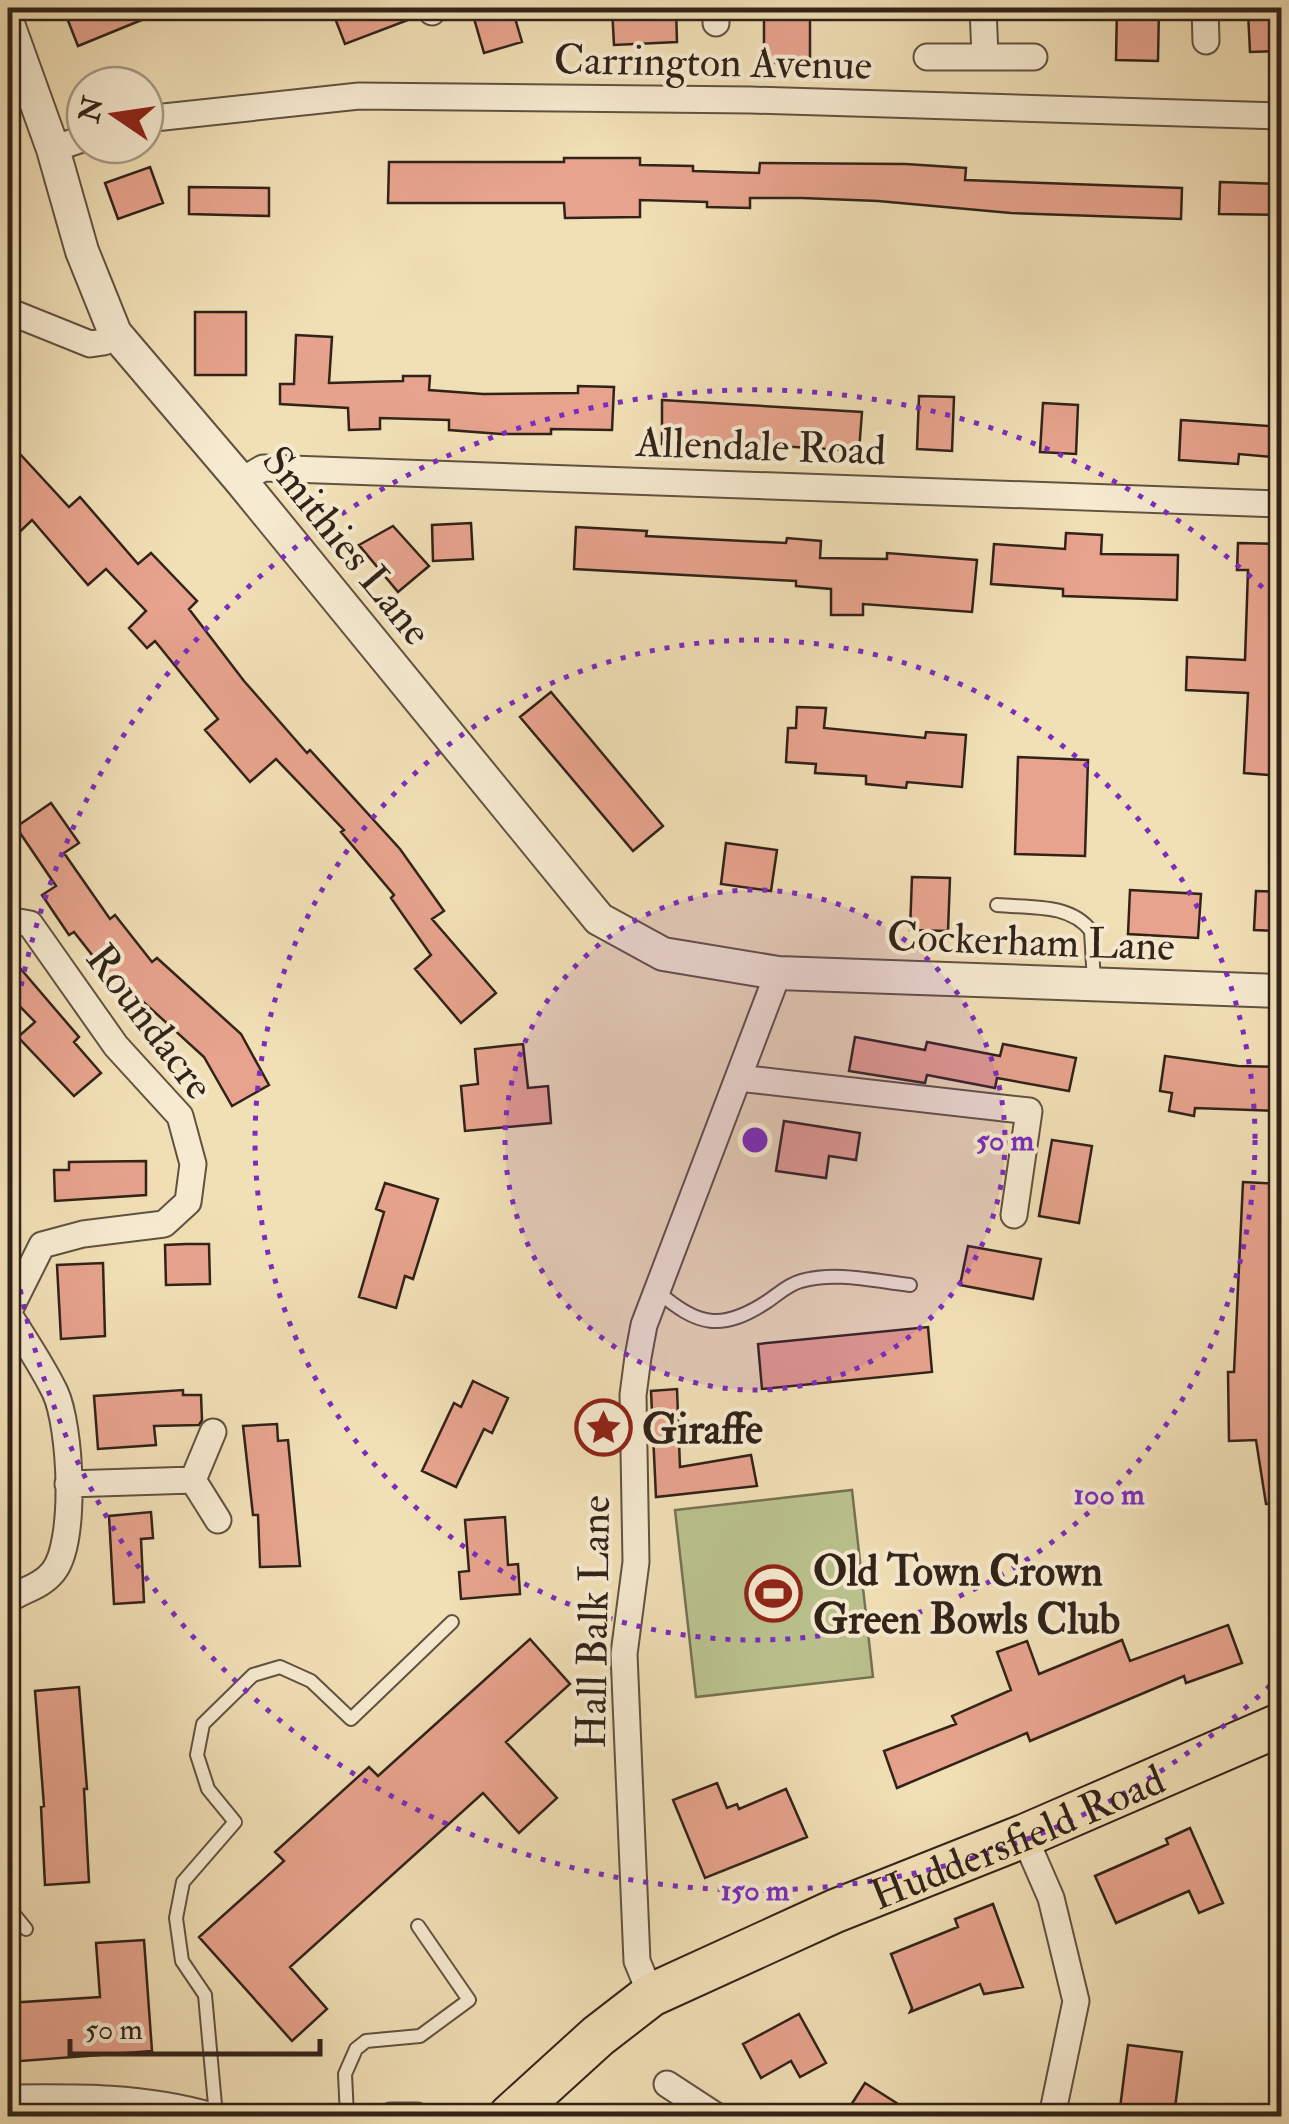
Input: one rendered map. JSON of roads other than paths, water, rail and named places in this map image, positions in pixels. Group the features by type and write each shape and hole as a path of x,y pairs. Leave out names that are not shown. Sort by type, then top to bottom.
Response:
{"highway":[{"name":"Huddersfield Road","path":"510,2116 598,2036 651,1995 835,1911 1024,1836 1282,1724"}],"street":[{"path":"984,8 985,56"},
{"path":"1205,8 1206,41"},
{"name":"Smithies Lane","path":"8,24 53,148 82,251 114,333 242,481 599,919 663,954 778,973"},
{"path":"927,56 1034,57"},
{"name":"Carrington Avenue","path":"165,114 358,96 750,100 1282,116"},
{"path":"53,148 65,144"},
{"path":"8,311 90,344 104,342 114,333"},
{"name":"Allendale Road","path":"242,481 263,468 1282,504"},
{"name":"Roundacre","path":"8,920 30,924 116,1046 180,1116 193,1164 188,1202 164,1224 82,1234 42,1246 8,1313"},
{"name":"Cockerham Lane","path":"778,973 1282,991"},
{"name":"Hall Balk Lane","path":"651,1995 637,1961 624,1654 636,1562 633,1395 644,1325 778,973"},
{"path":"738,1078 1028,1111 1014,1216"},
{"path":"8,1313 57,1396 64,1428 70,1522 65,1548 54,1571 39,1585 8,1600"},
{"path":"193,1480 213,1432"},
{"path":"68,1484 193,1480"},
{"path":"193,1480 218,1520"},
{"path":"1024,1836 1051,1898 1076,2001 1052,2116"},
{"path":"667,2084 716,2116"},
{"path":"8,2098 113,2107 185,2108 214,2116"},
{"path":"391,2116 417,2116"}],"lane":[{"path":"997,906 1050,909 1088,926 1093,937 1094,984"},
{"path":"657,1291 683,1313 712,1323 745,1316 798,1281 836,1275 910,1285"},
{"path":"214,2116 204,1995 182,1960 176,1918 183,1882 235,1822 208,1788 202,1772 197,1755 203,1724 253,1675 280,1667 311,1681 351,1719 452,1622"},
{"path":"8,1907 26,1929"},
{"path":"347,2116 345,2074 356,2049 366,2041 420,2036 469,2000 418,1926"}],"place":[{"name":"Giraffe","path":"603,1428"},
{"name":"Old Town Crown Green Bowls Club","path":"774,1594"}]}
